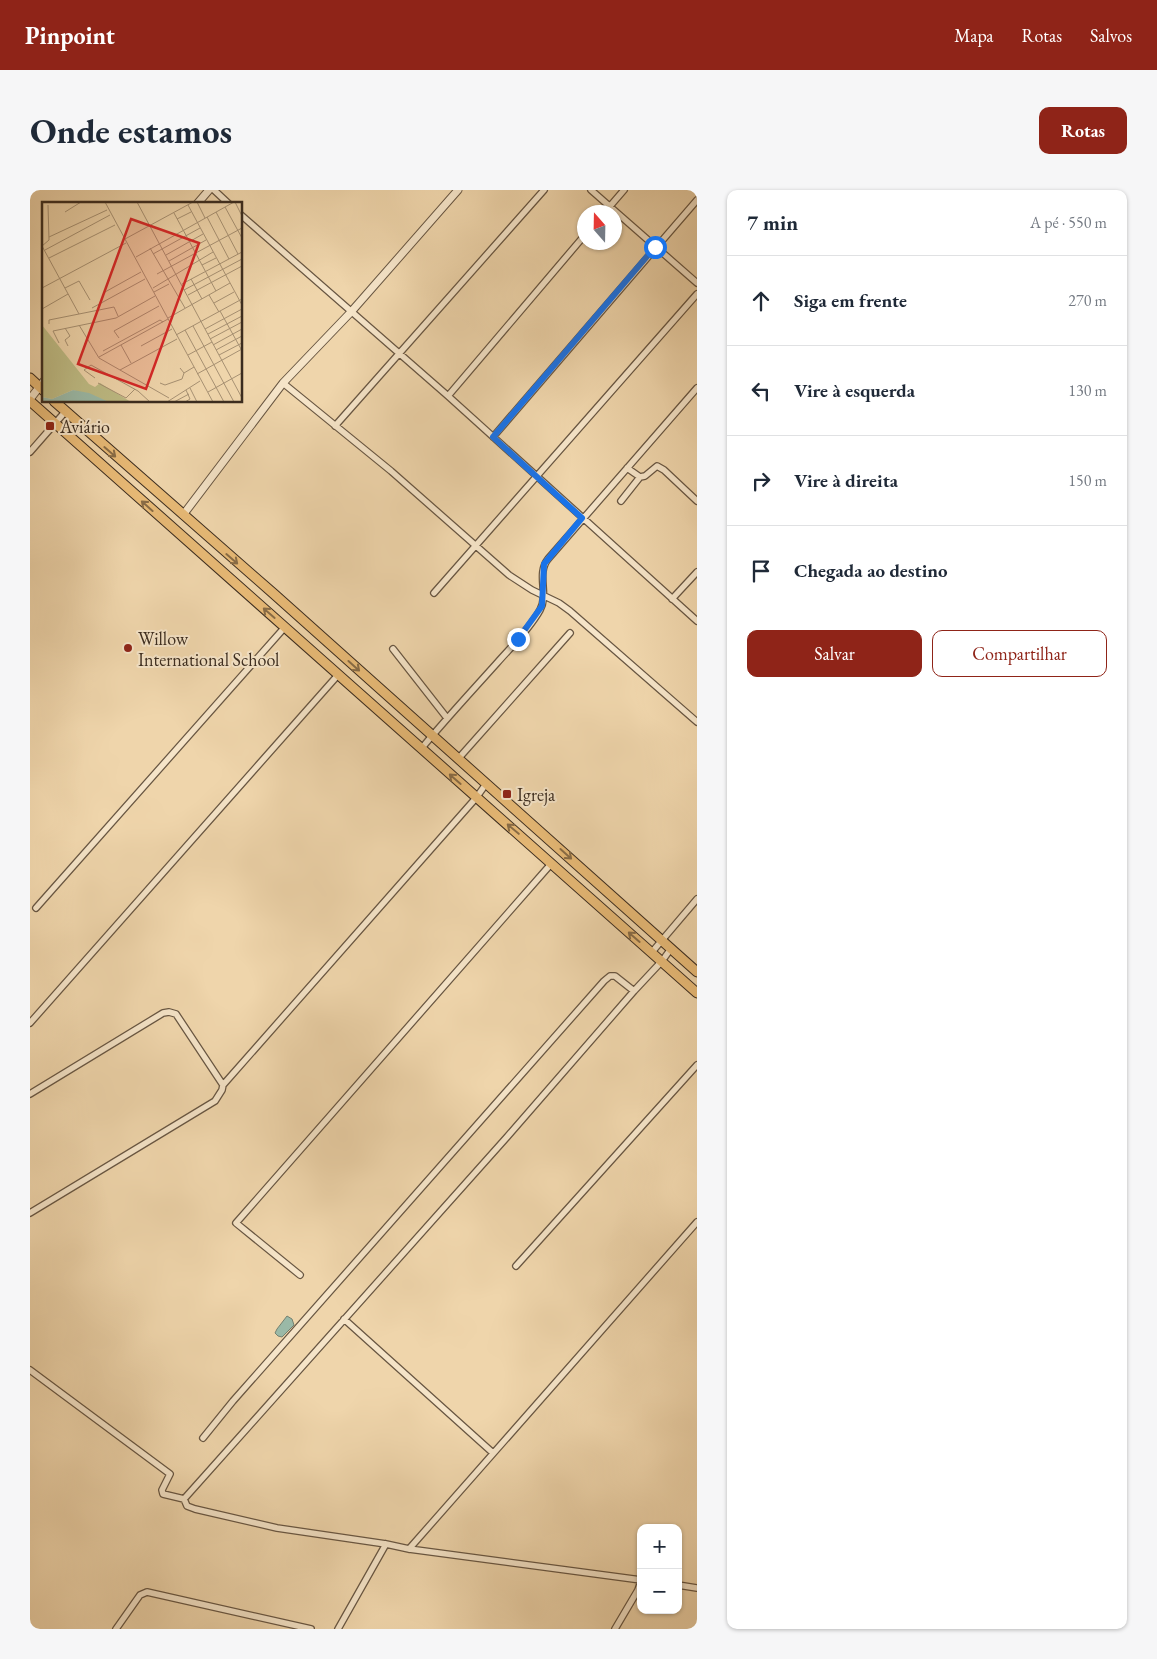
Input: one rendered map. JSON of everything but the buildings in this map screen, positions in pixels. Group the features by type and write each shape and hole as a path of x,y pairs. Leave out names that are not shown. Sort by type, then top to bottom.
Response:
{"highway":[{"path":"30,378 42,386"},
{"path":"30,400 697,993"},
{"path":"55,402 697,972"}],"street":[{"path":"199,202 209,190"},
{"path":"214,190 227,202"},
{"path":"183,515 283,383 351,312 458,190"},
{"path":"335,426 544,190"},
{"path":"591,190 607,205"},
{"path":"611,205 624,190"},
{"path":"493,437 697,200"},
{"path":"242,215 448,396 697,620"},
{"path":"622,218 697,283"},
{"path":"448,396 577,244"},
{"path":"434,593 697,294"},
{"path":"283,383 352,438 521,584 559,603 570,611 697,722"},
{"path":"30,400 42,386"},
{"path":"421,749 518,639 539,611 542,606 544,564 582,518 697,388"},
{"path":"30,452 65,412"},
{"path":"621,501 640,477 645,476 657,466 664,470 697,501"},
{"path":"627,468 640,477"},
{"path":"672,599 697,572"},
{"path":"36,908 285,627"},
{"path":"458,759 570,633"},
{"path":"393,649 447,718"},
{"path":"30,1023 338,674"},
{"path":"30,1213 215,1100 223,1085 476,798 486,784"},
{"path":"300,1275 236,1223 551,864"},
{"path":"652,952 697,899"},
{"path":"184,1499 494,1152 670,950"},
{"path":"204,1438 233,1401 604,981 610,976 615,976 634,991"},
{"path":"30,1094 162,1013 169,1012 176,1014 223,1085"},
{"path":"516,1266 697,1065"},
{"path":"410,1549 697,1222"},
{"path":"344,1319 493,1453"},
{"path":"30,1370 170,1474 162,1490 163,1494 184,1499"},
{"path":"184,1499 187,1506 195,1509 277,1528 410,1549 637,1579"},
{"path":"338,1629 386,1544"},
{"path":"682,1586 697,1588"},
{"path":"116,1629 140,1595 147,1592 311,1629"},
{"path":"615,1629 637,1592"}],"shaded area":[{"path":"287,1316 292,1319 294,1325 282,1337 278,1336 275,1333"}],"place":[{"name":"Aviário","path":"50,426"},
{"name":"Willow International School","path":"128,648"},
{"name":"Igreja","path":"507,794"}],"route":[{"path":"518,639 542,606 542,570 544,564 582,518 493,437 655,247"}]}
